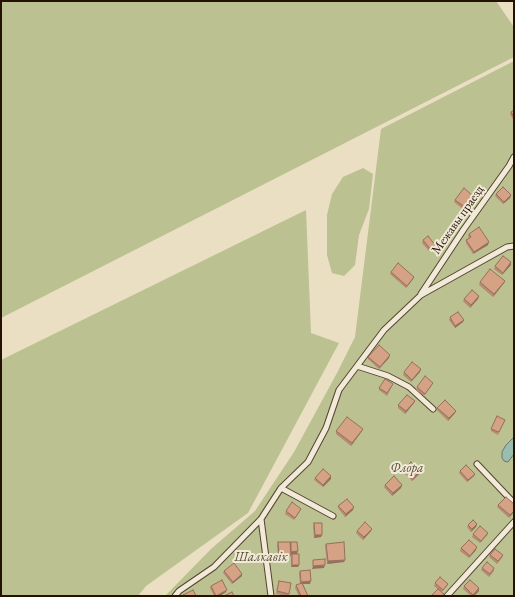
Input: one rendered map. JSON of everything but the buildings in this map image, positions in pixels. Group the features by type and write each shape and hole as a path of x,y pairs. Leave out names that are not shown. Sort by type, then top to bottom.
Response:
{"lane":[{"name":"Межавы праезд","path":"421,295 464,229 514,157"},
{"path":"175,596 179,591 214,567 260,519 281,488 308,462 326,428 340,390 384,330 421,295 507,247 514,246"},
{"path":"357,366 388,376 409,387 433,409"},
{"path":"478,464 514,503"},
{"path":"281,488 333,516"},
{"path":"260,519 271,596"},
{"path":"447,596 514,522"}],"green space":[{"path":"1,1 496,1 514,27 514,57 1,318"},
{"name":"Флора","path":"514,61 514,596 165,596 211,549 255,511 294,452 355,337 381,129"},
{"path":"363,168 373,174 369,209 359,235 355,265 344,276 332,273 327,255 327,215 332,194 343,177"},
{"path":"306,210 311,333 339,343 248,513 146,586 138,596 1,596 1,360"}],"shaded area":[{"path":"514,438 514,454 508,462 504,461 502,458 502,452 506,445"}],"park label":[{"name":"Шалкавік","path":"261,557"}]}
